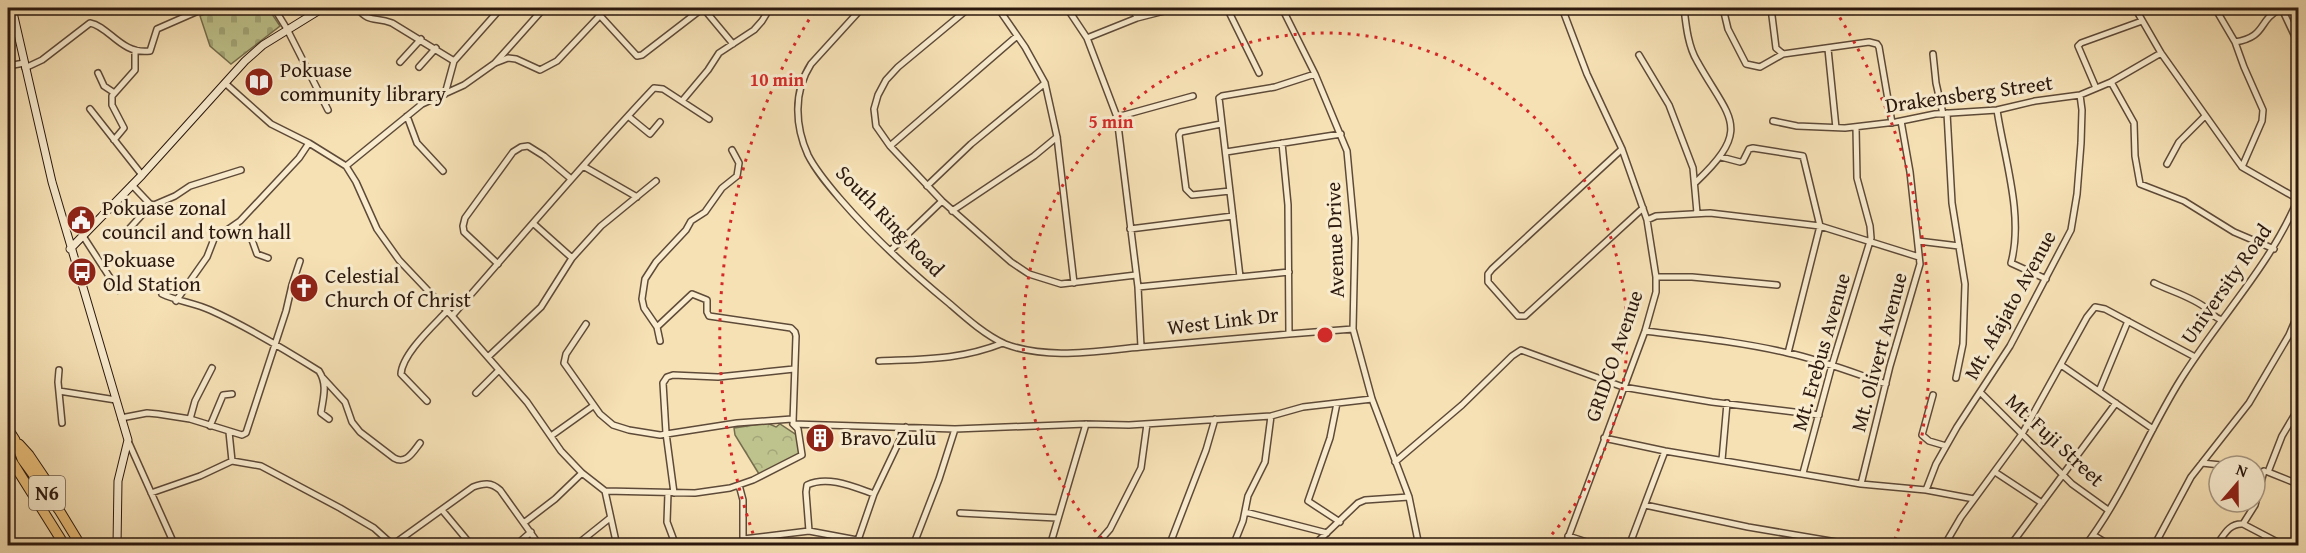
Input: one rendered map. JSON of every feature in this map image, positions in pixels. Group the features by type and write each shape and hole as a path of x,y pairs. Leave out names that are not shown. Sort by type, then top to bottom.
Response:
{"highway":[{"name":"N6","path":"8,429 22,459 59,510 81,546"},
{"path":"15,440 29,456 87,546"},
{"name":"N6","path":"8,455 65,546"}],"street":[{"path":"8,66 25,66 42,60 90,23 96,24 113,38 135,50 150,51 158,29 205,8"},
{"path":"274,8 328,110"},
{"path":"70,249 142,175 255,52 322,8"},
{"path":"357,8 365,17 388,21 454,61"},
{"path":"346,166 422,104 464,85 495,63 544,8"},
{"path":"593,8 637,56 642,55 703,8 733,44"},
{"path":"495,63 508,58 516,59 540,70 545,68 557,61 607,8"},
{"path":"681,101 708,70 719,53 754,30 770,8"},
{"name":"South Ring Road","path":"862,8 804,74 797,99 798,119 809,157 828,185 890,251 975,325 1004,343 1035,352 1069,353 1141,347"},
{"path":"969,8 898,67 886,80 874,109 876,126 890,146 952,211 1011,262 1029,274 1049,281 1074,283 1136,275"},
{"path":"998,8 1045,83 1057,137 1074,283"},
{"name":"West Link Dr","path":"1067,8 1087,38 1117,117 1138,287 1141,347 1289,334 1288,205 1282,143"},
{"path":"1132,8 1137,18"},
{"path":"1087,38 1137,18 1176,8"},
{"path":"1227,8 1258,73"},
{"name":"Avenue Drive","path":"1282,8 1315,74 1347,151 1355,237 1353,329 1372,399 1409,497 1419,546"},
{"name":"GRIDCO Avenue","path":"1562,8 1587,74 1622,149 1643,208 1656,277 1653,304 1645,331 1565,546"},
{"path":"1684,8 1690,42 1696,59 1723,101 1729,117 1731,136 1721,157 1696,182"},
{"path":"1723,8 1728,29 1746,64 1760,67 1783,54 1869,42 1877,44 1892,123"},
{"path":"1771,8 1776,48 1783,54"},
{"name":"University Road","path":"2085,546 2195,357 2274,249 2298,197 2242,167 2160,53 2135,8"},
{"path":"2215,8 2235,42 2263,110 2262,121 2242,167"},
{"path":"445,94 454,61 498,9"},
{"path":"2235,42 2252,39 2272,14 2282,9 2298,43"},
{"path":"11,10 70,249 121,418 128,440 175,546"},
{"path":"2096,88 2078,46 2081,42 2142,21"},
{"path":"890,146 1017,36"},
{"path":"400,62 421,39"},
{"path":"419,67 436,48"},
{"path":"1828,49 1836,128"},
{"path":"114,140 124,128 111,101 114,92 135,70 135,50"},
{"name":"Drakensberg Street","path":"1773,121 1797,126 1836,128 1892,123 1945,114 1997,110 2044,99 2080,95 2111,82 2160,53"},
{"path":"1933,54 1936,83 1945,114 1952,203 1965,284 1963,344 1956,378"},
{"path":"1639,55 1668,105 1693,168 1697,213"},
{"path":"98,73 104,86 114,92"},
{"path":"1240,277 1218,102 1222,96 1275,87 1315,74"},
{"path":"2111,82 2134,123 2135,156 2140,184 2184,201 2234,232 2274,249"},
{"path":"225,83 271,124 309,143 346,166 378,229 415,279 449,313 527,402 551,436 582,473 605,491 695,493 739,485 802,455 798,429 793,422 796,336 791,328 709,316 707,300 696,294 687,297 657,327"},
{"path":"927,186 971,144 1045,83"},
{"path":"427,401 401,374 402,363 418,343 498,264 534,224 570,178 654,88 663,89 709,118"},
{"name":"Mt. Afajato Avenue","path":"1926,490 1946,446 2010,346 2063,246 2073,221 2081,143 2080,95"},
{"path":"1117,117 1193,96"},
{"path":"90,109 142,175"},
{"path":"1997,110 2013,211 2015,243 2011,263 2046,279"},
{"path":"407,116 417,143 443,171"},
{"path":"627,116 650,134 660,122"},
{"path":"2167,164 2179,142 2204,117"},
{"name":"Mt. Olivert Avenue","path":"1861,484 1886,384 1919,270 1918,241 1906,141 1901,121"},
{"path":"1221,124 1181,132 1179,135 1186,189 1192,195 1230,191"},
{"path":"1856,127 1857,178 1870,226 1870,242"},
{"path":"1226,152 1341,134"},
{"path":"952,211 1034,156 1057,137"},
{"path":"176,301 210,254 214,239 235,225 299,158 309,143"},
{"path":"498,264 464,232 462,226 465,218 513,152 528,146 570,178"},
{"path":"1721,157 1743,161 1747,151 1753,148 1803,156 1820,226 1788,353"},
{"path":"1622,149 1492,269 1488,274 1488,282 1518,316 1525,316 1643,208"},
{"path":"660,341 657,327 644,308 642,299 645,279 656,262 686,230 691,221 705,212 722,188 737,176 739,163 732,150"},
{"path":"583,166 637,197"},
{"path":"129,229 151,205 175,196 187,187 241,171"},
{"path":"488,357 541,307 572,258 601,226 656,181"},
{"path":"132,185 151,205"},
{"path":"890,251 942,201"},
{"path":"1647,220 1656,216 1697,213 1820,226 1919,257"},
{"path":"1130,229 1233,216"},
{"path":"534,224 572,258"},
{"path":"235,225 252,240 257,254 268,258"},
{"path":"83,236 118,290"},
{"path":"1918,241 1959,246"},
{"name":"Mt. Erebus Avenue","path":"1803,473 1832,365 1870,242"},
{"path":"121,418 152,413 190,419 242,435 246,433 300,261"},
{"path":"1138,287 1289,272"},
{"path":"1656,277 1692,277 1777,285"},
{"path":"2154,283 2198,304 2215,319 2222,320"},
{"path":"162,294 176,301 209,310 275,343 319,371 345,402 352,422 360,432 399,461 405,460 420,443"},
{"path":"1944,546 1974,499 2022,434 2095,307 2105,309 2195,357"},
{"path":"2154,546 2187,483 2249,403 2289,335 2298,314"},
{"path":"2099,391 2128,321"},
{"path":"586,324 566,354 564,363 593,406 613,425 660,435 747,422 955,429 1148,424 1270,416 1303,407 1372,399"},
{"path":"1289,334 1353,329"},
{"path":"1645,331 1788,353 1832,365 1886,384"},
{"path":"879,361 967,356 1004,343"},
{"path":"1395,462 1462,405 1521,350 1623,387 1819,415"},
{"path":"2061,365 2153,429"},
{"path":"190,419 195,401 212,368"},
{"path":"676,546 667,522 671,493 663,383 667,376 718,377 794,369"},
{"path":"59,370 62,423"},
{"path":"476,393 499,370"},
{"path":"323,378 325,395 321,413 329,419"},
{"path":"59,391 116,400"},
{"name":"Mt. Fuji Street","path":"1980,392 2062,474 2108,510"},
{"path":"210,426 223,395 232,394"},
{"path":"1933,395 1922,435 1929,441 1946,446"},
{"path":"1337,403 1330,438 1308,501 1340,522"},
{"path":"1722,460 1727,403"},
{"path":"2010,546 2116,403"},
{"path":"551,436 593,406"},
{"path":"2267,470 2282,436 2298,409"},
{"path":"1233,546 1248,496 1267,454 1270,416"},
{"path":"1169,546 1206,450 1215,419"},
{"path":"1050,546 1086,424"},
{"path":"1095,546 1110,529 1141,468 1148,424"},
{"path":"857,543 874,494 906,427"},
{"path":"913,546 939,479 955,429"},
{"path":"229,432 232,461"},
{"path":"1604,438 1665,451 1861,484 1926,490 1974,499"},
{"path":"117,546 118,481 128,440"},
{"path":"1629,546 1665,451"},
{"path":"151,493 200,476 232,461 266,467 374,528 393,545 472,487 493,484 525,522 540,546"},
{"path":"2202,463 2207,464"},
{"path":"1995,472 2042,503"},
{"path":"2267,472 2298,484"},
{"path":"525,522 555,499 582,473"},
{"path":"809,531 807,485 813,482 840,483 874,494"},
{"path":"739,485 743,500 743,542 809,531 857,543 889,546"},
{"path":"605,491 617,546"},
{"path":"1313,546 1358,503 1365,500 1409,497"},
{"path":"1645,505 1748,527 1860,546"},
{"path":"442,510 472,546"},
{"path":"1245,512 1328,533"},
{"path":"960,513 1057,518"},
{"path":"2243,524 2250,514"},
{"path":"575,546 610,518"},
{"path":"2216,546 2230,527 2238,524 2243,524 2285,546"},
{"path":"515,546 531,532"},
{"path":"2093,535 2111,546"},
{"path":"1568,536 1599,546"}],"green space":[{"path":"216,8 268,8 280,26 231,64 210,46 200,16"},
{"path":"767,423 776,427 780,424 798,436 800,454 759,474 735,435 734,428"}],"place":[{"name":"Pokuase community library","path":"259,82"},
{"name":"Pokuase zonal council and town hall","path":"81,220"},
{"name":"Pokuase Old Station","path":"82,272"},
{"name":"Celestial Church Of Christ","path":"304,288"},
{"name":"Bravo Zulu","path":"820,438"}]}
